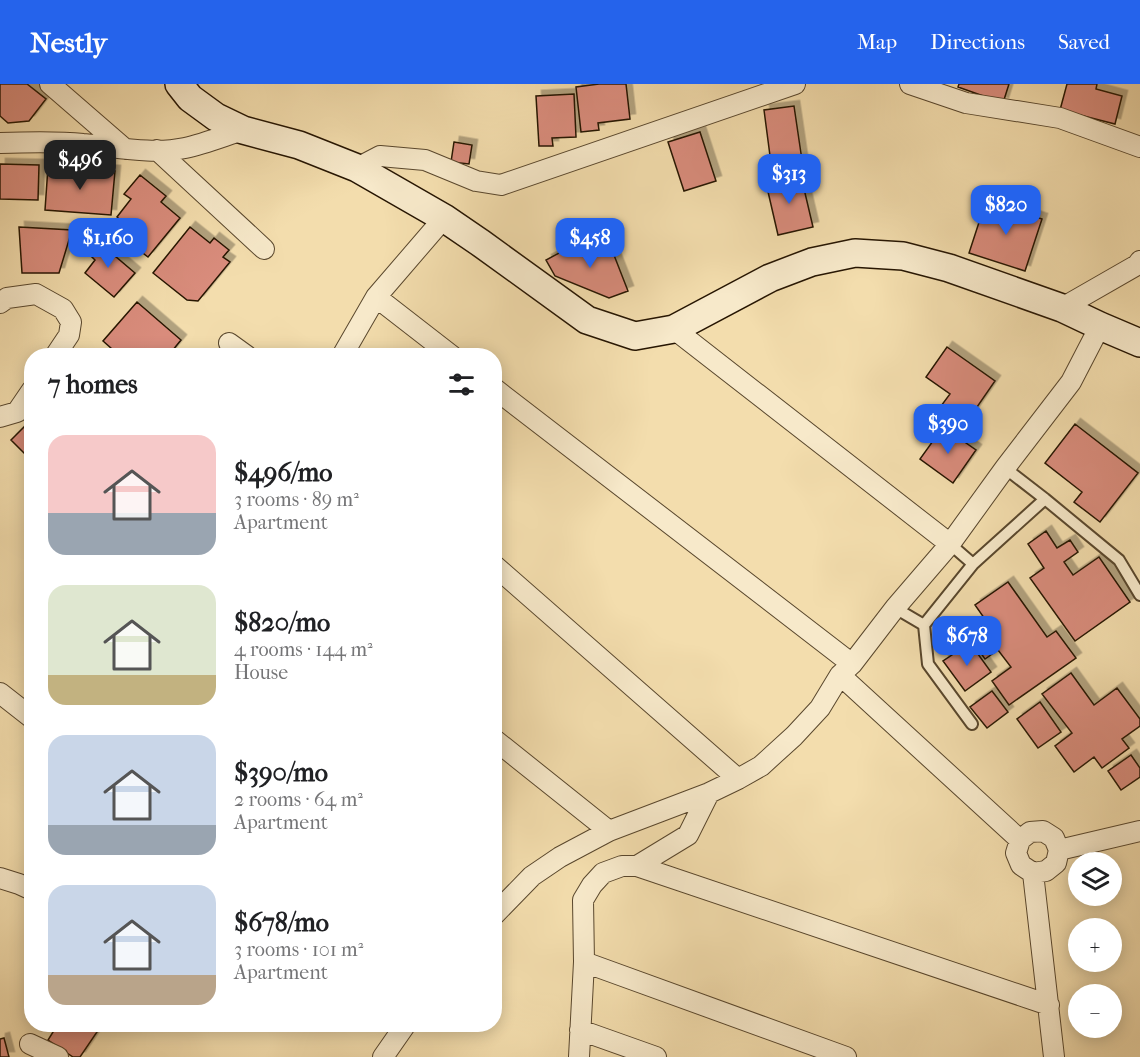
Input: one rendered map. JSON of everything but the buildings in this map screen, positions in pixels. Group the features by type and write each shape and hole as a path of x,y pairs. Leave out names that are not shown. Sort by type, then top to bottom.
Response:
{"main road":[{"path":"179,84 190,98 216,117 243,130 299,146 357,168 444,218 586,320 635,336 674,329 770,278 812,262 855,253 903,256 949,268 1062,308 1140,343"}],"street":[{"path":"50,84 126,150"},
{"path":"357,168 380,156 425,160 476,181 501,185 795,84"},
{"path":"910,84 966,103 1060,118 1140,147"},
{"path":"0,143 81,144 126,150 184,149 243,130"},
{"path":"157,150 264,249"},
{"path":"347,348 376,297 444,218"},
{"path":"1062,308 1137,265 1140,261"},
{"path":"0,303 8,298 36,294 63,309 71,322 69,335 60,348"},
{"path":"376,297 442,348"},
{"path":"502,903 532,876 560,857 609,831 709,794 761,766 794,736 820,708 846,669 950,544 1071,382 1100,326"},
{"path":"674,329 950,544"},
{"path":"229,343 236,348"},
{"path":"502,395 846,669 1020,840"},
{"path":"0,417 17,412 24,402"},
{"path":"502,572 738,779"},
{"path":"0,693 24,712"},
{"path":"502,746 609,831"},
{"path":"637,866 688,835 709,794"},
{"path":"1043,831 1054,838 1059,850 1056,863 1046,871 1033,873 1022,865 1016,853 1020,840 1030,832 1043,831"},
{"path":"1059,850 1140,831"},
{"path":"579,1057 584,962 583,900 603,873 622,866 637,866 1049,1005"},
{"path":"1033,873 1054,1057"},
{"path":"0,878 24,886"},
{"path":"584,962 846,1057"},
{"path":"580,1030 656,1057"},
{"path":"383,1057 400,1032"},
{"path":"30,1044 58,1057"}],"lane":[{"path":"1005,468 1119,560 1140,595"},
{"path":"972,724 928,664 924,625 973,564 1045,499"},
{"path":"950,544 973,564"},
{"path":"895,608 924,625"}]}
